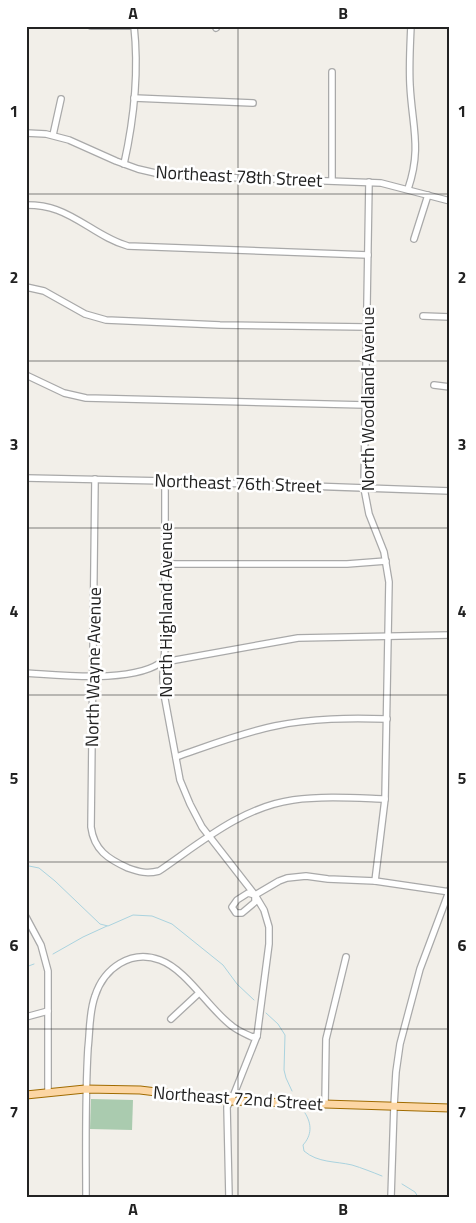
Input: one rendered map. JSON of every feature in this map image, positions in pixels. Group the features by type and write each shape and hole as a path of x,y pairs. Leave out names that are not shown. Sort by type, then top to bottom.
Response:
{"main road":[{"name":"Northeast 72nd Street","path":"26,1094 85,1089 140,1090 230,1100 450,1108"}],"street":[{"path":"91,26 134,26 136,47 134,113 124,164"},
{"path":"408,189 416,152 410,77 411,26"},
{"path":"332,72 332,180"},
{"path":"53,136 60,98"},
{"path":"134,98 252,103"},
{"name":"Northeast 78th Street","path":"26,133 53,136 82,144 124,164 148,172 170,176 369,182 390,184 450,201"},
{"name":"North Woodland Avenue","path":"369,182 364,488 369,514 386,561 389,582 385,799 375,881"},
{"path":"414,239 428,195"},
{"path":"26,205 40,205 59,210 112,241 128,246 368,255"},
{"path":"26,287 44,291 85,314 106,320 366,328"},
{"path":"423,316 450,317"},
{"path":"26,375 64,393 86,398 365,406"},
{"path":"434,385 450,387"},
{"name":"Northeast 76th Street","path":"26,478 450,491"},
{"name":"North Wayne Avenue","path":"95,479 92,826 94,841 102,853 118,864 138,872 152,873 159,871 209,837"},
{"name":"North Highland Avenue","path":"165,481 164,694 180,780 190,804 209,837 256,895 267,916 270,937 257,1036 227,1107 229,1197"},
{"path":"166,564 348,564 386,561"},
{"path":"26,673 93,676 122,675 159,665 164,660 170,661 298,638 450,634"},
{"path":"176,757 258,730 292,722 337,718 387,719"},
{"path":"209,837 242,816 279,803 308,798 385,799"},
{"path":"256,895 279,881 297,877 375,881 449,891 420,969 400,1044 396,1072 391,1197"},
{"path":"26,917 33,928 45,958 48,978 48,1093"},
{"path":"325,1104 326,1039 346,957"},
{"path":"86,1197 85,1089 92,1006 98,988 110,970 132,958 152,958 172,966 231,1026 252,1037 257,1036"},
{"path":"171,1019 199,993"},
{"path":"26,1017 48,1011"}],"green space":[{"path":"91,1099 133,1100 132,1130 90,1129"}],"waterway":[{"path":"29,866 39,868 55,881 100,924 108,926 133,915 152,916 172,924 223,965 237,984 254,1000"},
{"path":"53,954 107,926"},
{"path":"26,967 34,964"},
{"path":"266,1013 278,1024 285,1035 284,1070 292,1091"},
{"path":"305,1113 310,1129 303,1145 304,1151 321,1160 352,1165 382,1176"},
{"path":"402,1184 415,1192 418,1197"}]}
